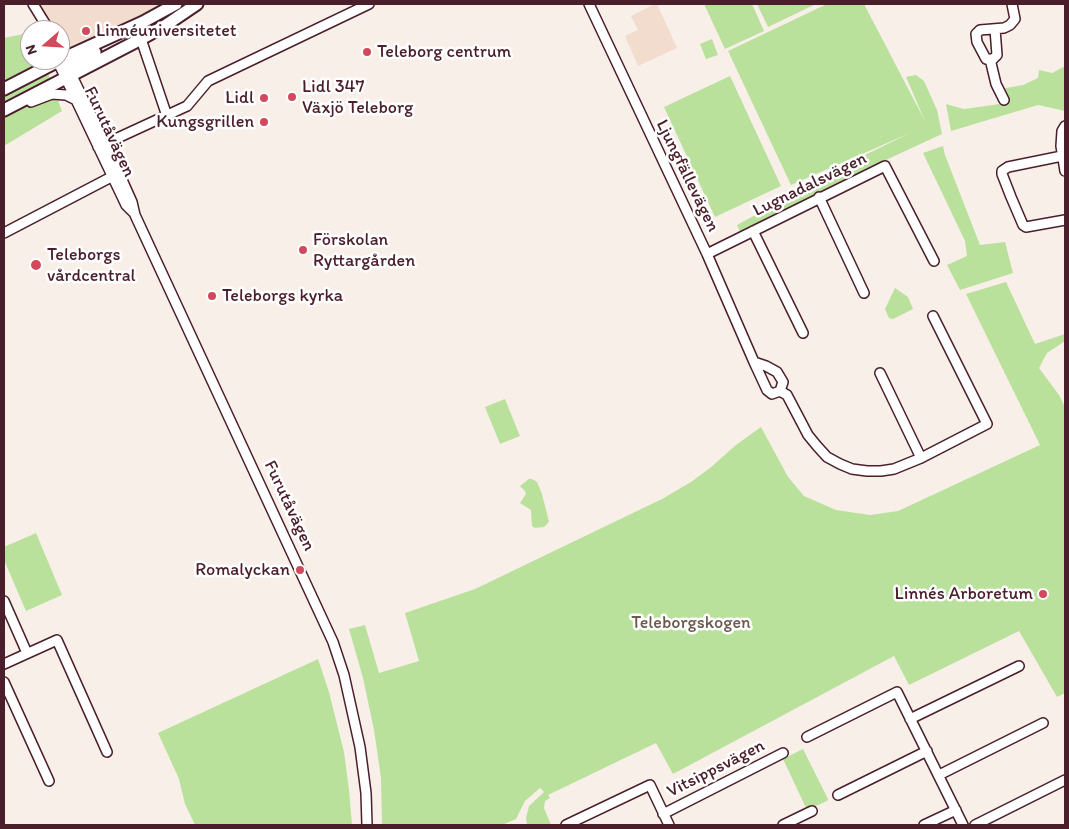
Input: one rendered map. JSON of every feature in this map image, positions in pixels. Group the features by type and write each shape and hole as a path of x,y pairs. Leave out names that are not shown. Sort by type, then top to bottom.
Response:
{"main road":[{"path":"70,63 76,62 103,48 142,22 176,4"},
{"path":"70,61 141,39 197,4"},
{"path":"4,89 47,70"},
{"path":"8,107 53,70"}],"street":[{"path":"31,4 38,20"},
{"path":"31,4 42,20"},
{"path":"102,146 187,106 208,81 369,4"},
{"name":"Ljungfällevägen","path":"589,4 706,254 767,390 772,394 780,391"},
{"path":"1004,100 996,84 990,60 986,59 977,42 976,34 980,30 1004,28 1010,25 1015,19 1012,4"},
{"path":"142,22 141,39 167,116"},
{"path":"990,60 997,55 996,29"},
{"name":"Furutåvägen","path":"63,70 76,100 102,146"},
{"name":"Furutåvägen","path":"63,70 102,146 126,205 136,215 333,642 344,675 360,747 366,793 367,825"},
{"path":"8,107 30,103 52,94 66,95 76,100"},
{"path":"1065,126 1062,137 1062,156 1065,171"},
{"path":"1062,156 1008,167 1002,171 1002,174 1023,225 1026,227 1065,220"},
{"name":"Lugnadalsvägen","path":"706,254 819,197 886,166 934,260"},
{"path":"4,233 115,175"},
{"path":"819,197 864,292"},
{"path":"753,231 803,333"},
{"path":"754,362 777,372 783,382 780,391 786,395 808,435 827,457 840,464 859,470 881,471 894,469 921,458 987,424 933,316"},
{"path":"880,373 921,458"},
{"path":"4,601 27,653"},
{"path":"4,664 57,640 107,752"},
{"path":"910,719 1019,666"},
{"path":"4,682 49,781"},
{"path":"807,737 897,692 963,825"},
{"path":"939,775 1043,723"},
{"path":"838,795 927,751"},
{"name":"Vitsippsvägen","path":"664,814 783,753"},
{"path":"975,825 1065,780"},
{"path":"566,825 650,785 669,825"},
{"path":"924,825 956,810"},
{"path":"783,825 812,811"}],"shaded area":[{"name":"Linnéuniversitetet","path":"33,4 164,4 110,31 70,54 70,20 43,20"},
{"path":"657,4 677,48 638,66 625,36 638,30 631,16"}],"green space":[{"path":"704,4 752,4 764,31 725,49"},
{"path":"757,4 816,4 768,27"},
{"path":"827,4 864,4 925,121 906,77 916,75 924,81 937,110 942,134 875,165 741,234 737,225 867,154 910,133 791,185 728,51"},
{"path":"20,35 20,70 47,70 62,111 4,146 4,38"},
{"path":"712,39 718,55 706,59 700,44"},
{"path":"1065,66 1065,111 1038,105 951,131 946,104 964,109 1007,103 1001,89 1023,85 1038,78 1039,70 1052,73"},
{"path":"730,76 781,186 715,217 664,107"},
{"path":"943,146 980,245 1005,242 1013,273 960,290 947,265 967,256 965,241 923,153"},
{"name":"Teleborgskogen","path":"1006,282 1035,344 1065,334 1065,341 1047,353 1039,368 1059,395 1065,407 1065,693 1057,697 1019,631 909,685 894,656 673,774 656,743 548,795 550,798 545,801 544,808 551,825 527,824 526,818 529,806 544,792 540,788 525,801 516,819 502,825 382,825 381,778 374,730 363,678 349,629 365,625 379,673 419,661 405,613 475,589 662,499 691,482 761,427 788,477 804,496 836,510 870,515 898,511 1040,445 966,294"},
{"path":"895,288 908,297 913,309 893,319 889,318 885,309"},
{"path":"505,399 520,436 500,444 485,407"},
{"path":"529,479 537,482 542,494 549,522 544,527 535,528 532,526 531,510 520,503 526,494 520,486"},
{"path":"36,533 62,595 26,611 4,560 4,547"},
{"path":"318,659 329,692 344,752 352,825 195,825 185,804 179,779 158,733"},
{"path":"803,749 828,799 807,810 783,759"}],"place":[{"name":"Linnéuniversitetet","path":"86,31"},
{"name":"Teleborg centrum","path":"367,52"},
{"name":"Lidl 347 Växjö Teleborg","path":"292,97"},
{"name":"Lidl","path":"264,98"},
{"name":"Kungsgrillen","path":"264,122"},
{"name":"Förskolan Ryttargården","path":"303,250"},
{"name":"Teleborgs vårdcentral","path":"36,265"},
{"name":"Teleborgs kyrka","path":"212,296"},
{"name":"Romalyckan","path":"300,570"},
{"name":"Linnés Arboretum","path":"1043,594"}]}
